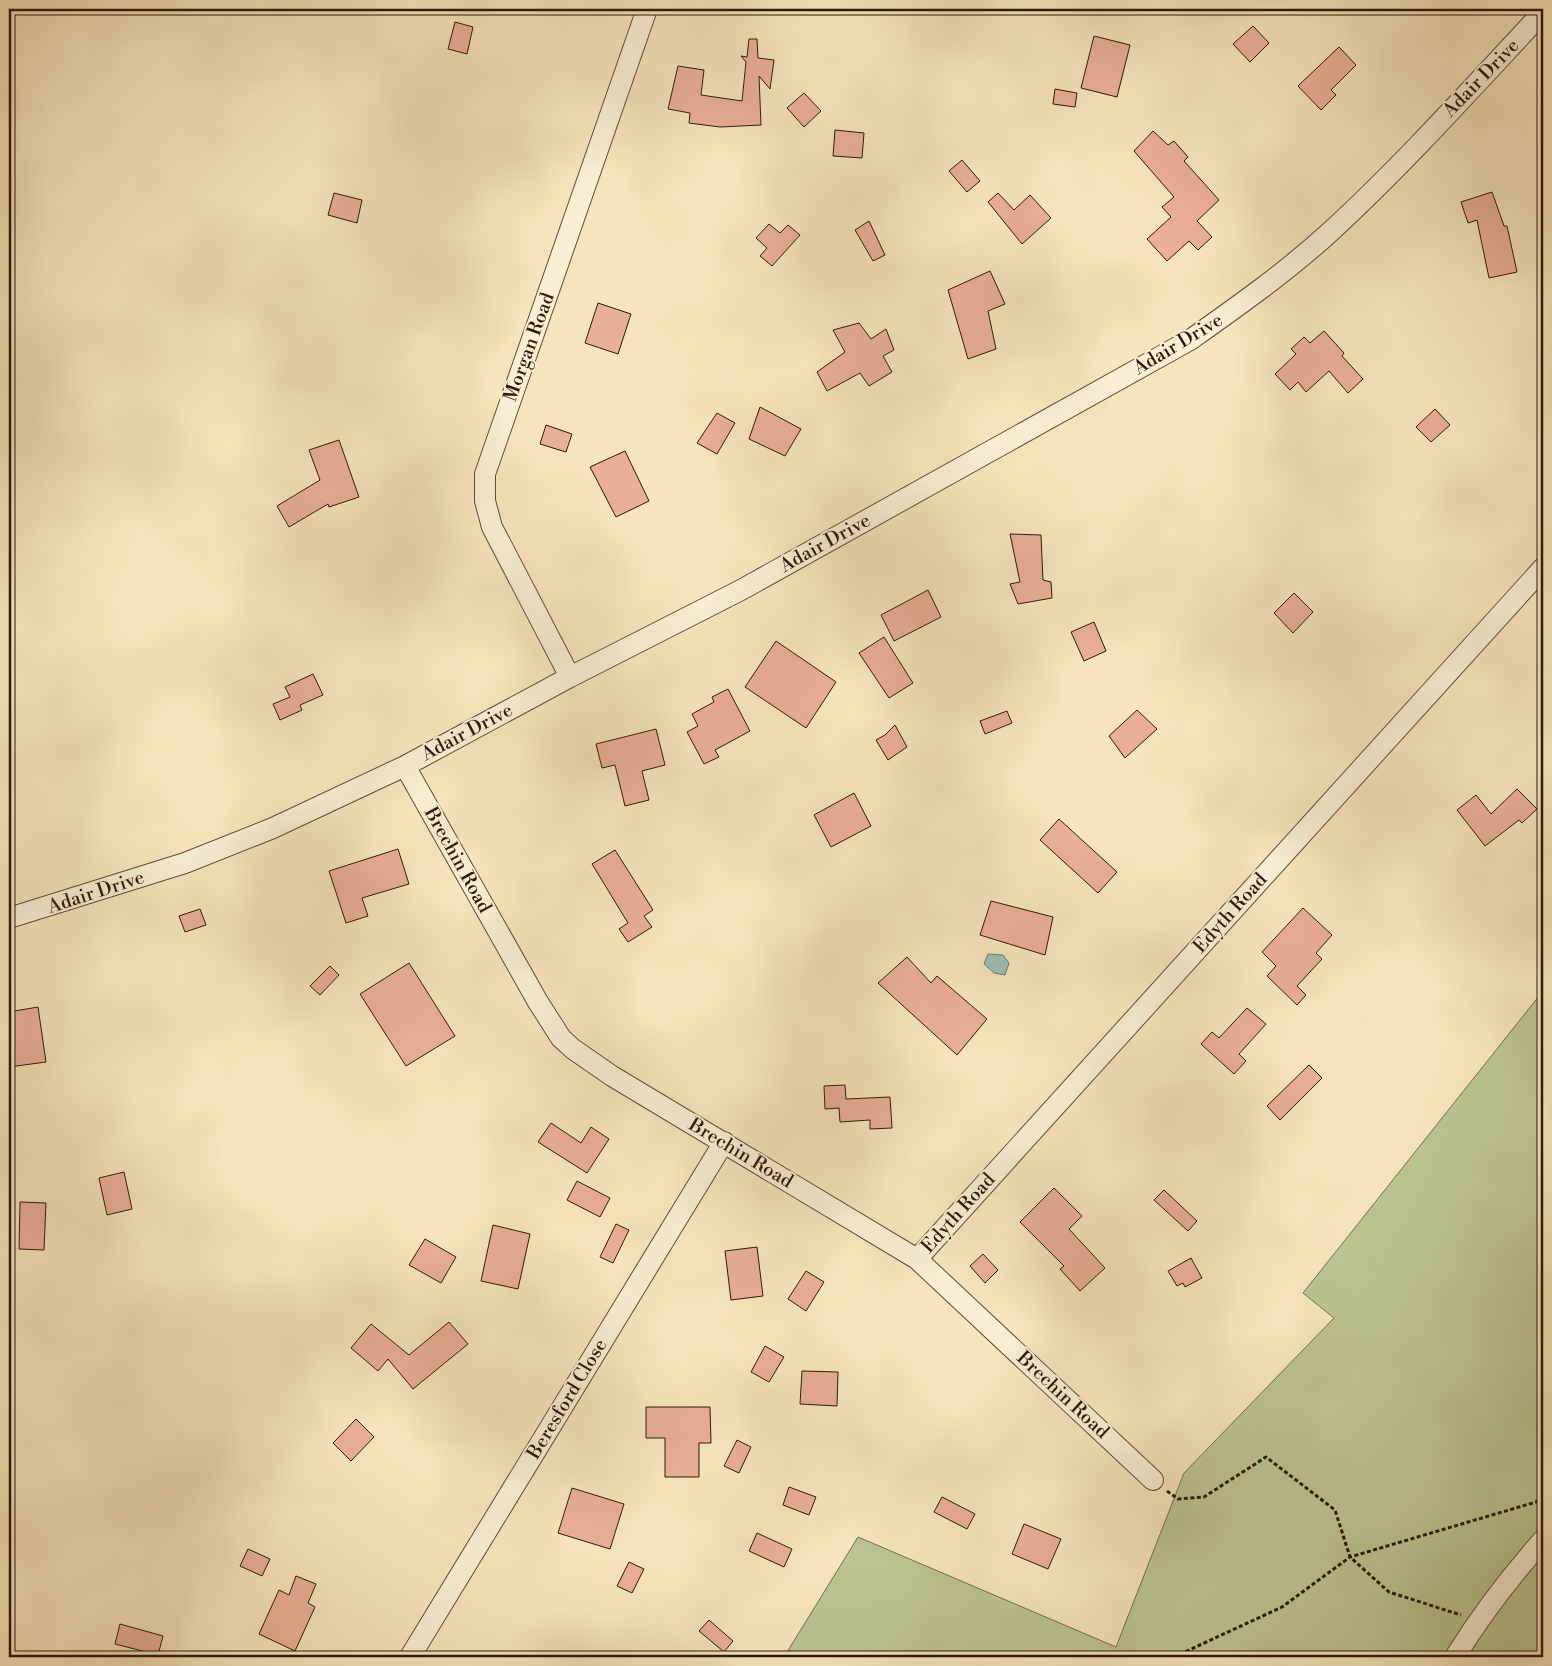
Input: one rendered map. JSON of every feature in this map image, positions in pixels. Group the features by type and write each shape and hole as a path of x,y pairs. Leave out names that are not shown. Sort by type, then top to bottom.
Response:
{"street":[{"name":"Morgan Road","path":"570,677 492,527 485,501 485,474 647,9"},
{"name":"Adair Drive","path":"9,918 185,863 273,828 405,766 570,677 741,590 1190,340 1259,292 1328,233 1391,172 1543,12"},
{"name":"Edyth Road","path":"917,1259 1543,568"},
{"name":"Brechin Road","path":"405,766 538,1002 561,1038 612,1076 917,1259 1152,1480"},
{"name":"Beresford Close","path":"410,1657 724,1142"},
{"path":"1455,1657 1502,1586 1543,1540"}],"path":[{"path":"1152,1480 1178,1499 1204,1497 1266,1457 1335,1510 1350,1557 1389,1592 1478,1620"},
{"path":"1174,1657 1282,1607 1350,1557 1536,1502 1543,1497"}],"green space":[{"path":"1543,991 1543,1657 784,1657 858,1537 1116,1647 1184,1473 1334,1318 1303,1293"}],"water":[{"path":"988,954 1003,955 1009,963 1005,975 994,973 984,964"}],"building":[{"path":"455,22 473,27 467,54 448,49"},
{"path":"1253,26 1269,43 1250,62 1233,44"},
{"path":"1094,36 1130,45 1117,97 1081,88"},
{"path":"749,39 757,39 758,58 774,60 770,89 759,76 761,125 720,127 689,123 690,113 668,109 678,66 704,70 701,95 742,101 746,62 741,56 747,57"},
{"path":"1339,47 1356,65 1331,90 1336,95 1321,110 1298,86"},
{"path":"1055,89 1077,93 1075,107 1053,104"},
{"path":"804,93 821,111 804,127 787,108"},
{"path":"835,130 864,133 862,158 833,156"},
{"path":"1153,131 1168,145 1174,141 1188,157 1184,161 1219,200 1197,221 1212,237 1198,250 1189,241 1167,261 1147,239 1171,217 1162,207 1174,197 1134,151"},
{"path":"962,160 980,181 967,192 949,171"},
{"path":"1492,192 1504,226 1507,226 1517,272 1489,278 1477,220 1468,223 1461,202"},
{"path":"334,193 362,200 357,223 328,215"},
{"path":"998,193 1014,210 1030,195 1051,218 1022,244 988,202"},
{"path":"869,221 885,255 873,261 855,230"},
{"path":"769,224 780,233 788,225 800,235 772,266 760,256 767,248 756,238"},
{"path":"990,271 1005,304 988,311 996,349 968,359 948,290"},
{"path":"598,303 631,314 618,354 585,343"},
{"path":"859,323 871,339 886,329 894,350 883,356 892,372 869,386 860,373 827,391 817,372 845,352 833,330"},
{"path":"1324,331 1344,353 1342,356 1363,379 1348,393 1329,371 1306,392 1298,382 1290,390 1275,374 1296,354 1291,349 1304,337 1310,343"},
{"path":"760,407 801,429 785,456 749,439"},
{"path":"1435,409 1450,425 1431,442 1416,427"},
{"path":"717,413 735,423 717,454 697,443"},
{"path":"546,425 572,434 566,452 540,444"},
{"path":"339,440 359,497 329,507 328,504 289,527 277,506 320,480 309,450"},
{"path":"625,451 649,501 616,517 590,467"},
{"path":"1010,534 1041,535 1043,580 1051,582 1052,598 1018,604 1010,584 1020,582"},
{"path":"928,590 941,617 894,641 881,615"},
{"path":"1294,593 1313,612 1293,633 1274,613"},
{"path":"1094,622 1106,651 1084,661 1071,632"},
{"path":"884,637 913,683 889,698 859,653"},
{"path":"776,641 836,682 806,728 745,687"},
{"path":"313,674 323,695 300,705 302,710 280,720 273,704 290,697 285,687"},
{"path":"728,689 750,731 715,750 719,757 704,764 687,732 698,726 692,714 714,702 712,697"},
{"path":"1137,710 1157,729 1125,758 1109,736"},
{"path":"1007,711 1012,723 985,734 980,721"},
{"path":"895,725 907,747 888,760 876,740 885,735"},
{"path":"656,729 665,765 642,771 649,800 625,806 615,765 602,768 596,744"},
{"path":"1517,789 1537,809 1522,823 1519,820 1485,846 1457,810 1476,795 1491,814"},
{"path":"854,793 871,826 831,847 814,815"},
{"path":"1059,819 1117,872 1098,893 1040,840"},
{"path":"398,849 409,884 362,898 368,916 346,923 329,871"},
{"path":"615,850 653,910 644,916 652,927 628,942 619,929 628,923 592,864"},
{"path":"991,901 1053,917 1045,955 980,935"},
{"path":"1303,908 1332,935 1316,953 1322,959 1297,986 1306,995 1297,1005 1267,976 1276,966 1262,952"},
{"path":"200,909 206,925 185,932 179,916"},
{"path":"907,957 931,983 937,976 987,1019 957,1055 878,983"},
{"path":"409,963 455,1036 406,1066 360,994"},
{"path":"330,966 339,975 320,995 310,986"},
{"path":"38,1007 46,1062 9,1067 9,1012"},
{"path":"1247,1008 1266,1024 1239,1054 1246,1061 1234,1074 1201,1044 1212,1032 1219,1038"},
{"path":"1309,1065 1322,1078 1280,1120 1267,1106"},
{"path":"845,1085 846,1099 890,1097 892,1128 870,1129 870,1120 840,1122 839,1108 825,1109 824,1086"},
{"path":"551,1123 581,1143 591,1127 609,1139 587,1173 538,1142"},
{"path":"124,1172 132,1209 107,1215 99,1178"},
{"path":"577,1181 610,1198 600,1217 567,1200"},
{"path":"1054,1188 1082,1216 1069,1229 1105,1268 1080,1291 1060,1269 1064,1266 1020,1222"},
{"path":"1164,1190 1197,1221 1188,1231 1154,1200"},
{"path":"20,1202 46,1203 44,1250 19,1249"},
{"path":"616,1224 629,1230 613,1263 600,1257"},
{"path":"493,1225 530,1234 518,1289 481,1281"},
{"path":"425,1239 456,1257 441,1283 409,1265"},
{"path":"757,1247 763,1296 731,1300 725,1251"},
{"path":"983,1254 998,1270 985,1283 970,1266"},
{"path":"1191,1258 1202,1278 1185,1287 1183,1283 1177,1286 1168,1271"},
{"path":"806,1271 824,1282 806,1311 788,1299"},
{"path":"449,1322 468,1344 413,1389 388,1359 378,1371 351,1348 371,1324 409,1355"},
{"path":"765,1346 784,1357 769,1382 751,1372"},
{"path":"802,1371 838,1372 837,1406 800,1404"},
{"path":"646,1407 710,1407 711,1443 699,1443 699,1477 665,1477 665,1438 646,1438"},
{"path":"356,1419 374,1437 351,1461 333,1443"},
{"path":"737,1440 751,1447 739,1473 724,1466"},
{"path":"789,1487 816,1497 809,1515 783,1505"},
{"path":"572,1488 624,1504 610,1549 558,1533"},
{"path":"942,1497 975,1514 967,1529 934,1512"},
{"path":"1024,1524 1061,1539 1048,1569 1012,1554"},
{"path":"757,1533 792,1549 784,1567 749,1551"},
{"path":"248,1549 270,1559 262,1576 240,1566"},
{"path":"629,1562 644,1569 632,1593 617,1586"},
{"path":"296,1576 316,1584 308,1603 315,1607 295,1651 259,1634 279,1590 289,1595"},
{"path":"709,1620 733,1641 724,1652 699,1631"},
{"path":"120,1624 163,1636 158,1655 115,1644"}]}
